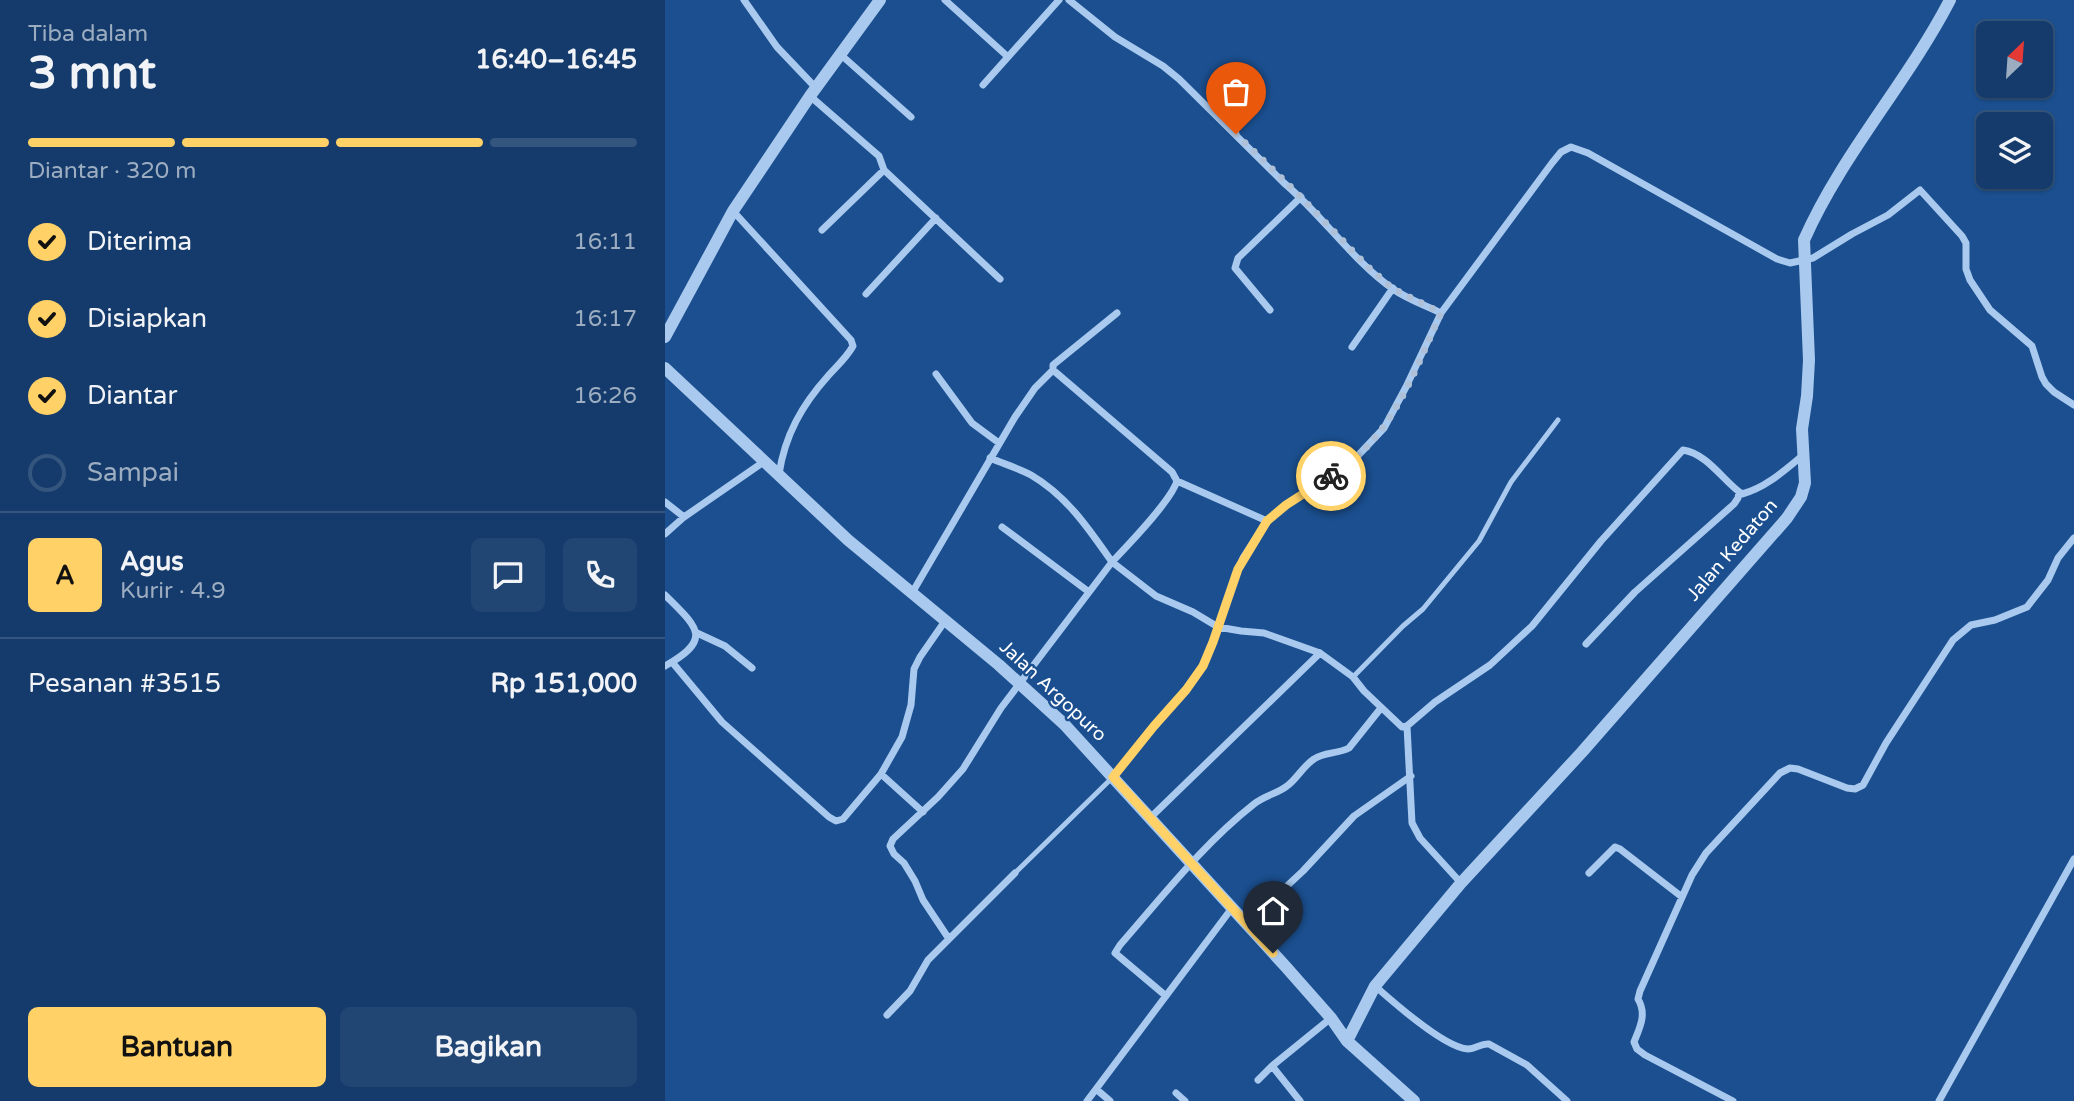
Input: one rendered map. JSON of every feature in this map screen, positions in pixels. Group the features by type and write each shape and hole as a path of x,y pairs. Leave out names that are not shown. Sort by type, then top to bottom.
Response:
{"street":[{"path":"744,0 813,92 879,156 884,170 1000,279"},
{"path":"665,337 733,211 813,92 880,0"},
{"path":"945,0 1007,56"},
{"path":"983,85 1059,0"},
{"path":"1069,0 1115,37 1179,79 1392,288 1441,313"},
{"name":"Jalan Kedaton","path":"1347,1041 1375,986 1461,883 1582,752 1787,518 1804,489 1802,429 1809,360 1804,240 1873,122 1932,34 1950,0"},
{"path":"840,54 911,117"},
{"path":"1113,777 1203,666 1238,569 1267,521 1286,505 1350,464 1379,434 1394,412 1441,313 1552,163 1561,152 1571,147 1588,153 1777,259 1790,263 1805,261 1888,215 1920,190 1962,236 1966,243 1966,269 1970,280 1990,310 2032,346 2046,384 2074,405"},
{"path":"822,230 884,170"},
{"path":"1270,310 1235,268 1235,262 1301,197"},
{"path":"733,211 851,340 853,346 805,404 794,423 779,474"},
{"path":"866,294 936,218"},
{"path":"1352,347 1392,288"},
{"path":"912,594 1014,417 1035,388 1053,370 1053,365 1117,313"},
{"name":"Jalan Argopuro","path":"665,368 848,540 1064,724 1331,1018 1347,1041 1415,1101"},
{"path":"1053,370 1172,472 1177,481 1267,521"},
{"path":"936,374 972,423 999,443"},
{"path":"990,458 1031,475 1054,492 1075,510 1112,562 1156,596 1193,612 1218,627 1264,634 1320,653 1353,677 1402,727 1490,665 1532,626 1601,541 1683,450 1702,457 1742,494 1757,488 1802,457"},
{"path":"665,534 684,517 766,461"},
{"path":"949,939 923,900 904,863 894,854 890,846 893,839 923,812 963,769 1002,708 1112,562 1155,513 1177,481"},
{"path":"1586,644 1635,592 1734,504 1739,492"},
{"path":"665,502 684,517"},
{"path":"1002,527 1089,592"},
{"path":"1733,1101 1645,1055 1637,1049 1634,1042 1643,1016 1638,999 1640,991 1682,897 1706,853 1780,773 1790,768 1847,788 1856,789 1863,785 1886,743 1953,640 1971,625 1995,620 2027,607 2048,580 2059,558 2074,538"},
{"path":"665,596 692,622 697,633 691,648 668,664 722,722 836,821 843,819 881,774 907,721 914,669 945,621"},
{"path":"697,633 725,646 752,668"},
{"path":"1149,818 1320,653"},
{"path":"1166,996 1115,953 1192,863 1253,804 1288,786 1312,760 1349,748 1381,708"},
{"path":"1407,726 1412,822 1420,838 1461,883"},
{"path":"881,774 923,812"},
{"path":"1246,924 1303,871 1354,816 1411,776"},
{"path":"1589,873 1615,847 1682,897"},
{"path":"1939,1101 2074,859"},
{"path":"887,1015 911,991 928,960 1015,873"},
{"path":"1087,1101 1231,908"},
{"path":"1375,986 1414,1020 1458,1047 1472,1049 1489,1044 1527,1065 1567,1101"},
{"path":"1258,1080 1331,1018"},
{"path":"1272,1066 1300,1101"},
{"path":"1096,1089 1110,1101"},
{"path":"1175,1093 1185,1101"}],"lane":[{"path":"1353,677 1403,626 1423,610 1479,541 1511,482 1557,420"},
{"path":"1015,873 1113,777"}],"way so far":[{"path":"1236,134 1392,288 1441,313 1384,428 1360,455 1331,476"}],"route":[{"path":"1273,953 1113,777 1203,666 1238,569 1267,521 1286,505 1331,476"}]}
